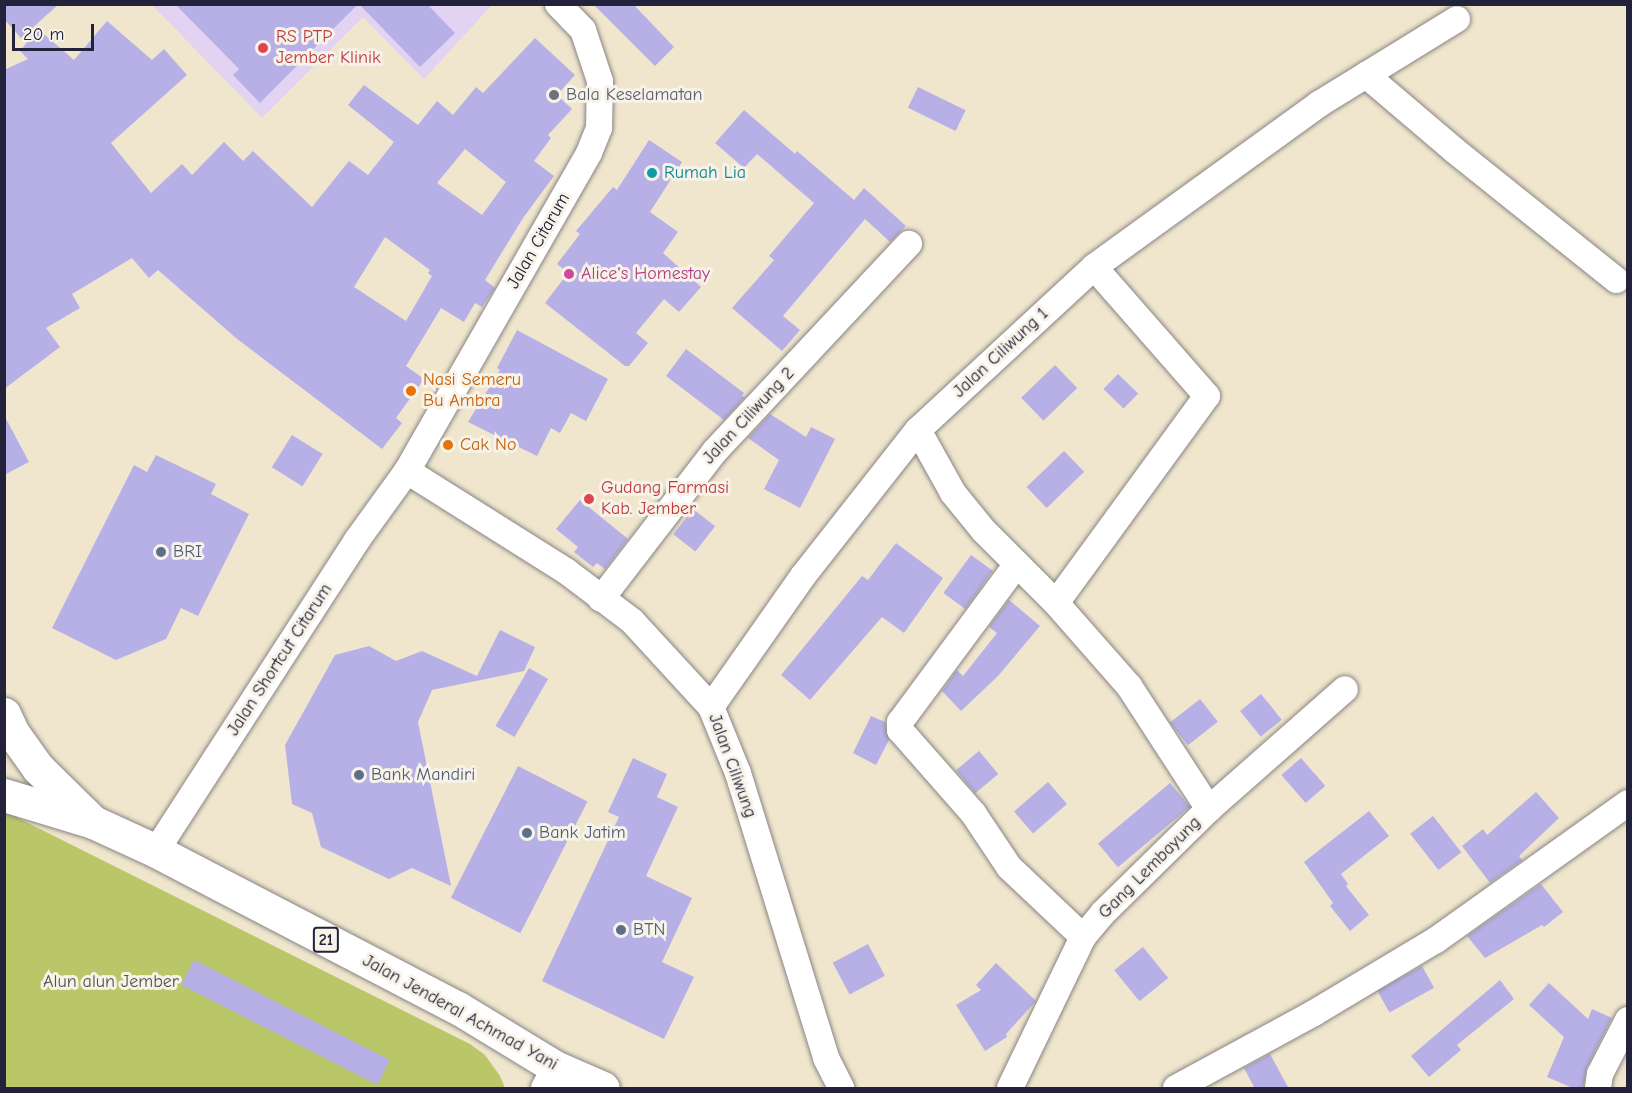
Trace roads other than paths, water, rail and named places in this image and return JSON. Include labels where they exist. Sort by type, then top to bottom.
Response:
[{"type":"main road","points":[[4,714],[13,733],[38,768],[93,822]]},
{"type":"main road","name":"21","points":[[4,795],[93,822]]},
{"type":"main road","name":"Jalan Jenderal Achmad Yani","points":[[93,822],[156,851],[458,1008],[550,1078],[603,1089]]},
{"type":"street","name":"Jalan Citarum","points":[[407,471],[590,153],[599,128],[600,81],[594,57],[583,30],[558,4]]},
{"type":"street","name":"Jalan Ciliwung 1","points":[[711,707],[803,576],[918,430],[1094,267],[1319,104],[1457,19]]},
{"type":"street","points":[[1366,75],[1454,150],[1616,280]]},
{"type":"street","name":"Jalan Ciliwung 2","points":[[601,599],[715,451],[909,244]]},
{"type":"street","points":[[1056,603],[1207,396],[1094,267]]},
{"type":"street","points":[[918,430],[953,493],[984,531],[1056,603],[1130,686],[1209,809]]},
{"type":"street","name":"Jalan Ciliwung","points":[[407,471],[566,571],[632,621],[711,707],[738,773],[826,1058],[841,1089]]},
{"type":"street","name":"Jalan Shortcut Citarum","points":[[156,851],[357,540],[407,471]]},
{"type":"street","points":[[1017,564],[900,722],[900,730],[973,813],[1009,867],[1083,937]]},
{"type":"street","name":"Gang Lembayung","points":[[1010,1089],[1083,937],[1103,913],[1209,809],[1345,689]]},
{"type":"street","points":[[1176,1089],[1314,1014],[1436,940],[1624,811]]},
{"type":"street","points":[[1598,1089],[1600,1074],[1628,1020]]},
{"type":"place","name":"RS PTP Jember Klinik","points":[[263,48]]},
{"type":"place","name":"Bala Keselamatan","points":[[554,95]]},
{"type":"place","name":"Rumah Lia","points":[[652,173]]},
{"type":"place","name":"Alice's Homestay","points":[[569,274]]},
{"type":"place","name":"Nasi Semeru Bu Ambra","points":[[411,391]]},
{"type":"place","name":"Cak No","points":[[448,445]]},
{"type":"place","name":"Gudang Farmasi Kab. Jember","points":[[589,499]]},
{"type":"place","name":"BRI","points":[[161,552]]},
{"type":"place","name":"Bank Mandiri","points":[[359,775]]},
{"type":"place","name":"Bank Jatim","points":[[527,833]]},
{"type":"place","name":"BTN","points":[[621,930]]},
{"type":"park label","name":"Alun alun Jember","points":[[111,982]]}]
